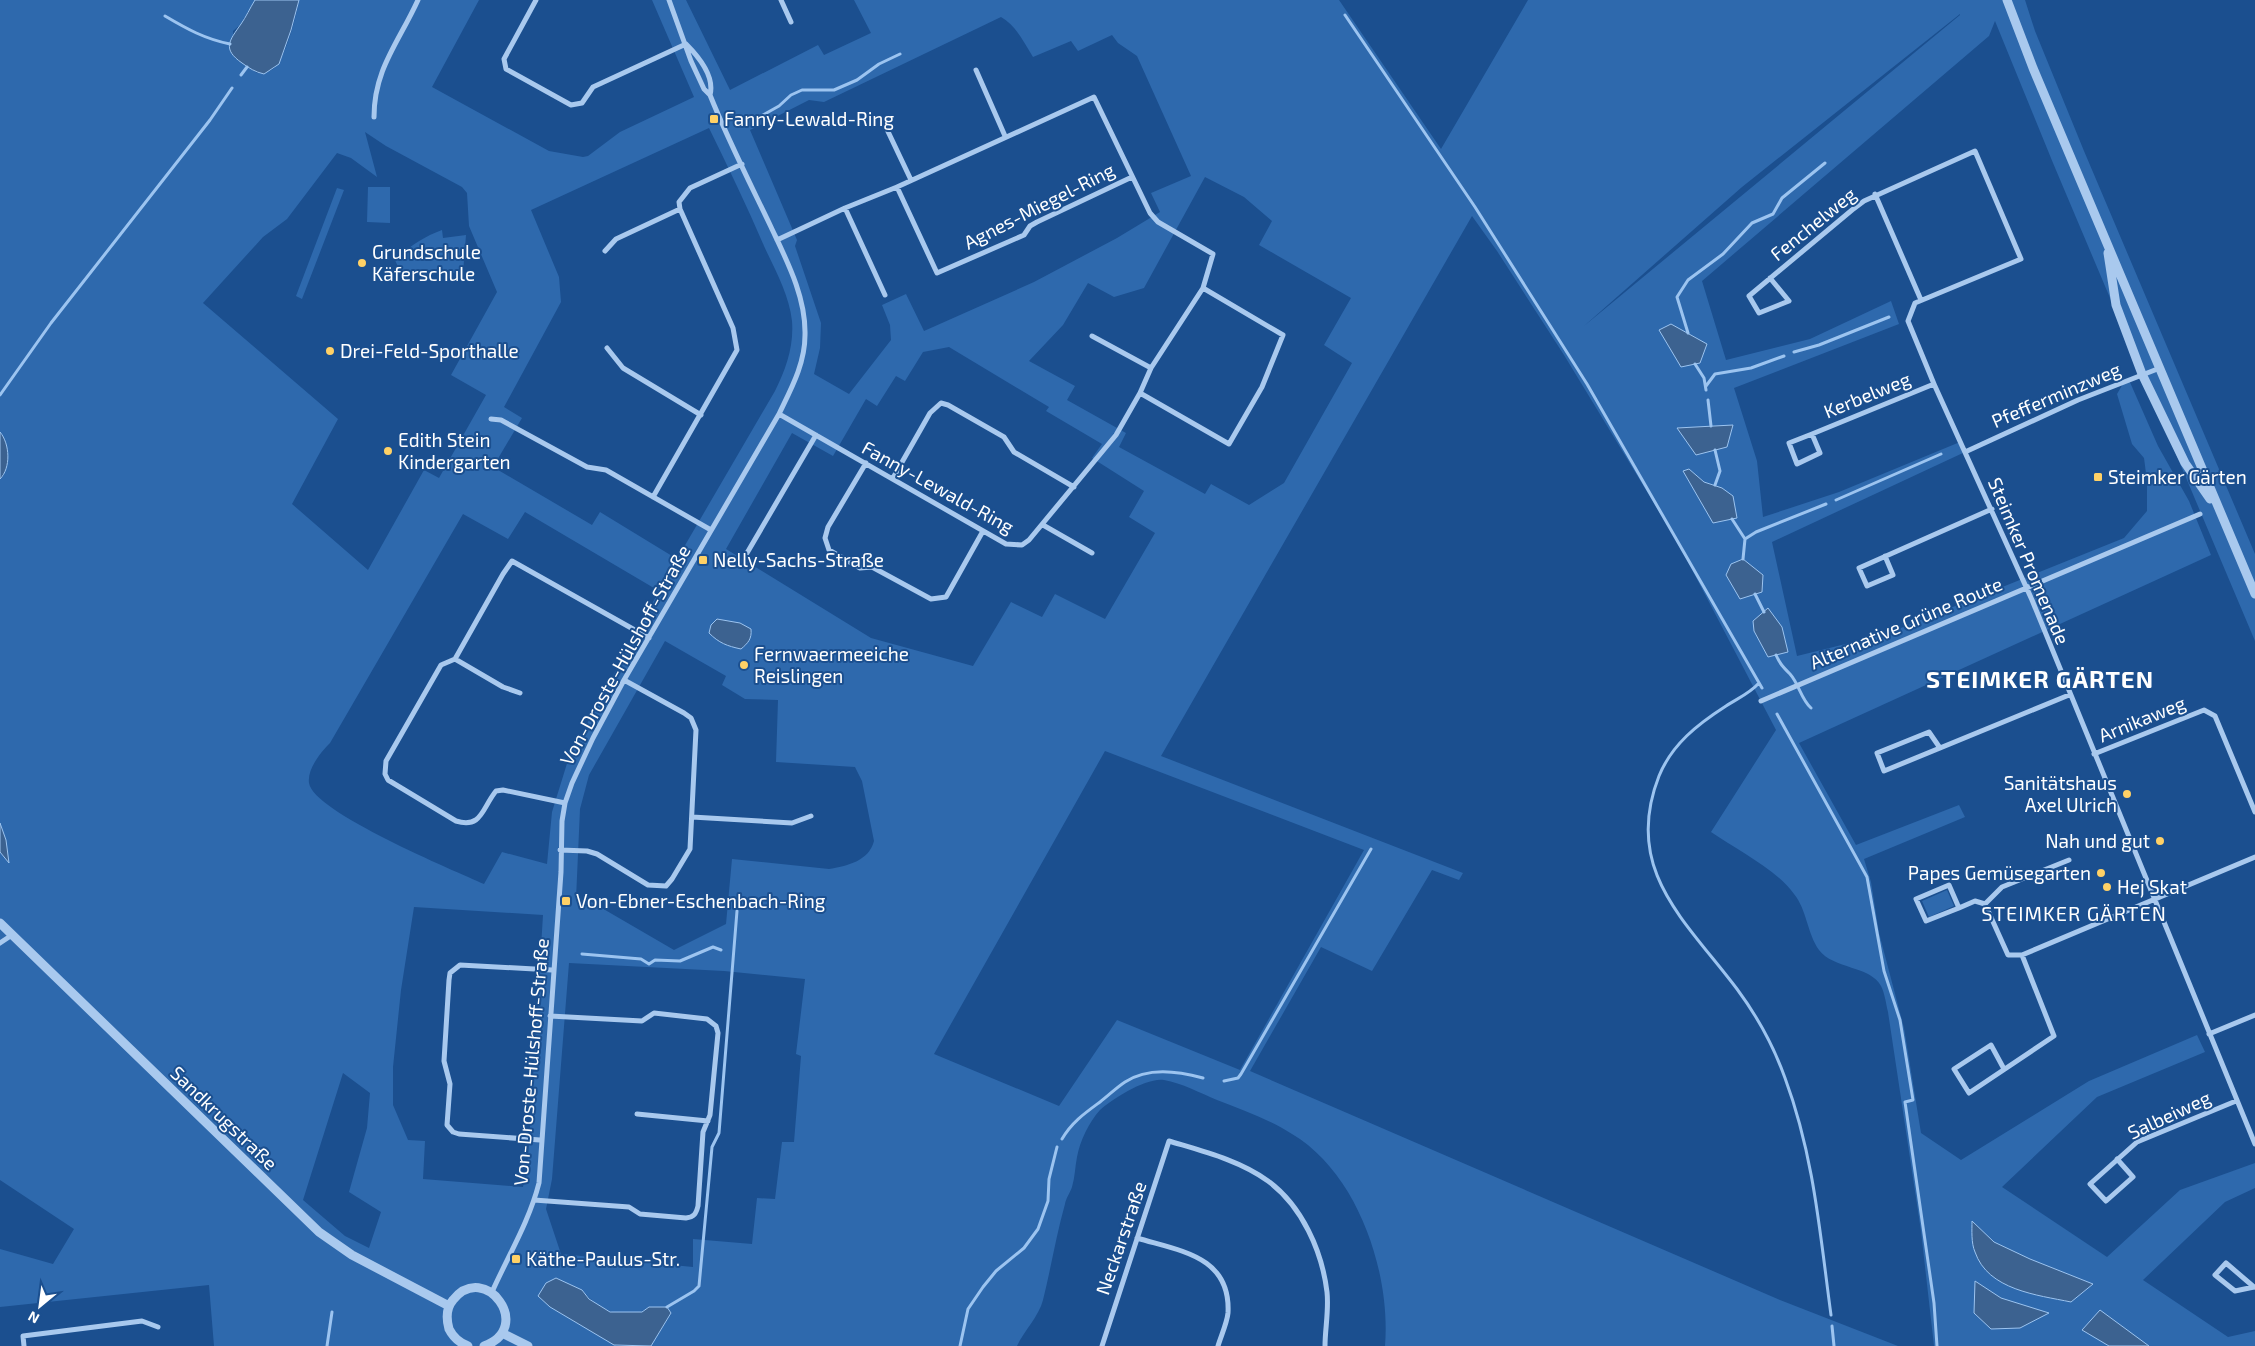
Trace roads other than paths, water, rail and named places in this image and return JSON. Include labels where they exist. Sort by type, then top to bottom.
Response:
[{"type":"street","points":[[374,117],[374,98],[377,80],[418,0]]},
{"type":"street","points":[[536,0],[504,59],[506,70],[571,105],[582,104],[593,87],[686,44]]},
{"type":"street","name":"Von-Droste-Hülshoff-Straße","points":[[492,1292],[534,1200],[540,1167],[540,1140],[552,970],[558,916],[560,850],[565,803],[593,738],[624,680],[778,414],[798,374],[805,336],[799,294],[777,240],[742,164],[710,95],[701,83],[691,61],[669,0]]},
{"type":"street","points":[[781,0],[791,22]]},
{"type":"street","points":[[2007,0],[2033,68],[2255,594]]},
{"type":"street","name":"Von-Droste-Hülshoff-Straße","points":[[686,44],[700,57],[712,86],[710,95]]},
{"type":"street","points":[[976,70],[1006,136]]},
{"type":"street","name":"Fanny-Lewald-Ring","points":[[777,240],[1094,97],[1150,213],[1154,218],[1214,254],[1203,288],[1150,368],[1140,393],[1116,435],[1043,525],[1029,540],[1014,546],[1006,544],[894,478],[778,414]]},
{"type":"street","points":[[883,121],[911,180]]},
{"type":"street","name":"Fenchelweg","points":[[1770,278],[1789,301],[1759,313],[1749,296],[1770,278],[1864,201],[1875,194],[1975,151],[2021,259],[1921,300]]},
{"type":"street","points":[[653,497],[734,359],[737,350],[734,328],[680,209],[679,202],[690,188],[742,164]]},
{"type":"street","name":"Agnes-Miegel-Ring","points":[[896,187],[937,273],[1024,235],[1030,226],[1037,222],[1132,177]]},
{"type":"street","points":[[1875,194],[1921,300]]},
{"type":"street","points":[[845,208],[885,295]]},
{"type":"street","points":[[605,251],[616,240],[680,209]]},
{"type":"street","points":[[2100,223],[2108,252],[2116,305],[2142,374],[2185,463],[2209,496],[2229,532]]},
{"type":"street","points":[[1140,393],[1229,444],[1262,387],[1283,335],[1203,288]]},
{"type":"street","name":"Steimker Promenade","points":[[1921,300],[1915,303],[1908,321],[1934,384],[2026,588],[2255,1144]]},
{"type":"street","points":[[1092,336],[1150,368]]},
{"type":"street","points":[[607,348],[623,368],[701,415]]},
{"type":"street","name":"Pfefferminzweg","points":[[1965,452],[2062,407],[2160,368]]},
{"type":"street","name":"Kerbelweg","points":[[1812,434],[1820,453],[1798,464],[1788,443],[1934,384]]},
{"type":"street","points":[[894,478],[930,413],[941,403],[948,405],[1004,437],[1014,452],[1074,487]]},
{"type":"street","points":[[491,419],[502,420],[587,468],[606,470],[711,530]]},
{"type":"street","points":[[747,553],[816,435]]},
{"type":"street","points":[[866,463],[828,528],[825,538],[829,550],[860,568],[872,567],[932,599],[946,597],[983,531]]},
{"type":"street","points":[[1885,556],[1893,575],[1867,586],[1859,568],[1885,556],[1992,509]]},
{"type":"street","name":"Alternative Grüne Route","points":[[1761,701],[2200,514]]},
{"type":"street","name":"Fanny-Lewald-Ring","points":[[1043,525],[1092,553]]},
{"type":"street","points":[[565,803],[503,790],[496,791],[479,819],[466,824],[456,821],[388,780],[385,774],[386,761],[441,665],[455,659],[512,561],[649,638]]},
{"type":"street","points":[[455,659],[503,687],[520,692]]},
{"type":"street","points":[[560,850],[592,852],[648,885],[666,886],[690,849],[695,724],[684,713],[624,680]]},
{"type":"street","points":[[1940,748],[1929,732],[1877,753],[1884,771],[2070,695]]},
{"type":"street","name":"Arnikaweg","points":[[2094,754],[2204,710],[2215,716],[2255,812]]},
{"type":"street","points":[[692,817],[792,823],[810,816]]},
{"type":"street","points":[[1959,908],[1949,886],[1916,899],[1926,922],[1959,908],[1975,901],[1985,904],[2008,955],[2022,955],[2255,857]]},
{"type":"street","points":[[1985,904],[2002,887],[2069,860]]},
{"type":"street","name":"Sandkrugstraße","points":[[0,923],[319,1232],[352,1255],[449,1306]]},
{"type":"street","points":[[0,944],[12,935]]},
{"type":"street","points":[[2004,1070],[1991,1045],[1954,1069],[1969,1094],[2054,1036],[2022,955]]},
{"type":"street","points":[[540,1140],[459,1134],[449,1129],[447,1125],[450,1084],[444,1061],[449,980],[450,973],[460,965],[552,970]]},
{"type":"street","points":[[534,1200],[629,1206],[640,1214],[692,1218],[696,1214],[698,1206],[703,1132],[710,1115],[718,1033],[713,1022],[707,1019],[654,1013],[642,1021],[550,1016]]},
{"type":"street","points":[[2209,1034],[2255,1015]]},
{"type":"street","name":"Salbeiweg","points":[[2117,1159],[2133,1177],[2106,1201],[2090,1184],[2117,1159],[2137,1142],[2236,1101]]},
{"type":"street","points":[[637,1114],[708,1121]]},
{"type":"street","name":"Neckarstraße","points":[[1102,1346],[1168,1141],[1228,1159],[1268,1181],[1297,1209],[1319,1252],[1327,1293],[1325,1346]]},
{"type":"street","points":[[1137,1238],[1194,1255],[1215,1268],[1227,1289],[1228,1314],[1218,1346]]},
{"type":"street","points":[[2226,1263],[2254,1287],[2234,1291],[2215,1275],[2226,1263]]},
{"type":"street","points":[[467,1346],[460,1343],[450,1332],[447,1322],[449,1306],[457,1295],[465,1290],[475,1288],[492,1292],[503,1304],[506,1314],[502,1333],[494,1342],[484,1346]]},
{"type":"street","points":[[24,1346],[23,1336],[142,1321],[158,1327]]},
{"type":"street","points":[[502,1333],[528,1346]]},
{"type":"waterway","points":[[1345,15],[1475,207],[1587,384],[1762,688]]},
{"type":"waterway","points":[[165,16],[196,33],[230,44]]},
{"type":"waterway","points":[[763,115],[779,106],[791,95],[802,90],[834,90],[857,80],[879,64],[900,54]]},
{"type":"waterway","points":[[241,75],[247,67]]},
{"type":"waterway","points":[[0,395],[51,323],[210,120],[232,88]]},
{"type":"waterway","points":[[1688,333],[1677,297],[1688,280],[1723,254],[1752,223],[1773,214],[1782,198],[1825,163]]},
{"type":"waterway","points":[[1794,352],[1819,345],[1889,317]]},
{"type":"waterway","points":[[1706,386],[1715,374],[1751,368],[1784,356]]},
{"type":"waterway","points":[[1695,364],[1704,378],[1706,390]]},
{"type":"waterway","points":[[1708,400],[1711,426]]},
{"type":"waterway","points":[[1715,450],[1720,471],[1715,485]]},
{"type":"waterway","points":[[1836,500],[1941,454]]},
{"type":"waterway","points":[[1743,559],[1745,539],[1756,532],[1826,504]]},
{"type":"waterway","points":[[1732,519],[1745,539]]},
{"type":"waterway","points":[[1755,594],[1764,612]]},
{"type":"waterway","points":[[1776,655],[1793,678],[1811,708]]},
{"type":"waterway","points":[[1759,683],[1696,728],[1671,754],[1659,776],[1650,809],[1648,839],[1654,867],[1665,892],[1680,917],[1744,999],[1758,1021],[1781,1066],[1803,1137],[1815,1195],[1831,1315]]},
{"type":"waterway","points":[[1777,714],[1867,877],[1884,971],[1900,1020],[1913,1100],[1905,1102],[1934,1303],[1937,1346]]},
{"type":"waterway","points":[[1224,1081],[1238,1078],[1241,1074],[1371,849]]},
{"type":"waterway","points":[[667,1307],[699,1286],[712,1147],[719,1133],[737,911]]},
{"type":"waterway","points":[[582,954],[641,959],[649,964],[655,960],[680,961],[713,947],[721,950]]},
{"type":"waterway","points":[[1062,1139],[1079,1118],[1122,1084],[1134,1077],[1153,1072],[1173,1072],[1203,1078]]},
{"type":"waterway","points":[[960,1346],[968,1309],[996,1271],[1024,1248],[1038,1229],[1048,1201],[1049,1179],[1057,1147]]},
{"type":"waterway","points":[[327,1346],[332,1312]]},
{"type":"waterway","points":[[1832,1326],[1834,1346]]},
{"type":"place","name":"Fanny-Lewald-Ring","points":[[714,119]]},
{"type":"place","name":"Grundschule Käferschule","points":[[362,263]]},
{"type":"place","name":"Drei-Feld-Sporthalle","points":[[330,351]]},
{"type":"place","name":"Edith Stein Kindergarten","points":[[388,451]]},
{"type":"place","name":"Steimker Gärten","points":[[2098,477]]},
{"type":"place","name":"Nelly-Sachs-Straße","points":[[703,560]]},
{"type":"place","name":"Fernwaermeeiche Reislingen","points":[[744,665]]},
{"type":"place","name":"Sanitätshaus Axel Ulrich","points":[[2127,794]]},
{"type":"place","name":"Nah und gut","points":[[2160,841]]},
{"type":"place","name":"Papes Gemüsegarten","points":[[2101,873]]},
{"type":"place","name":"Hej Skat","points":[[2107,887]]},
{"type":"place","name":"Von-Ebner-Eschenbach-Ring","points":[[566,901]]},
{"type":"place","name":"Käthe-Paulus-Str.","points":[[516,1259]]},
{"type":"district","name":"STEIMKER GÄRTEN","points":[[2040,680]]},
{"type":"district","name":"STEIMKER GÄRTEN","points":[[2074,914]]}]
